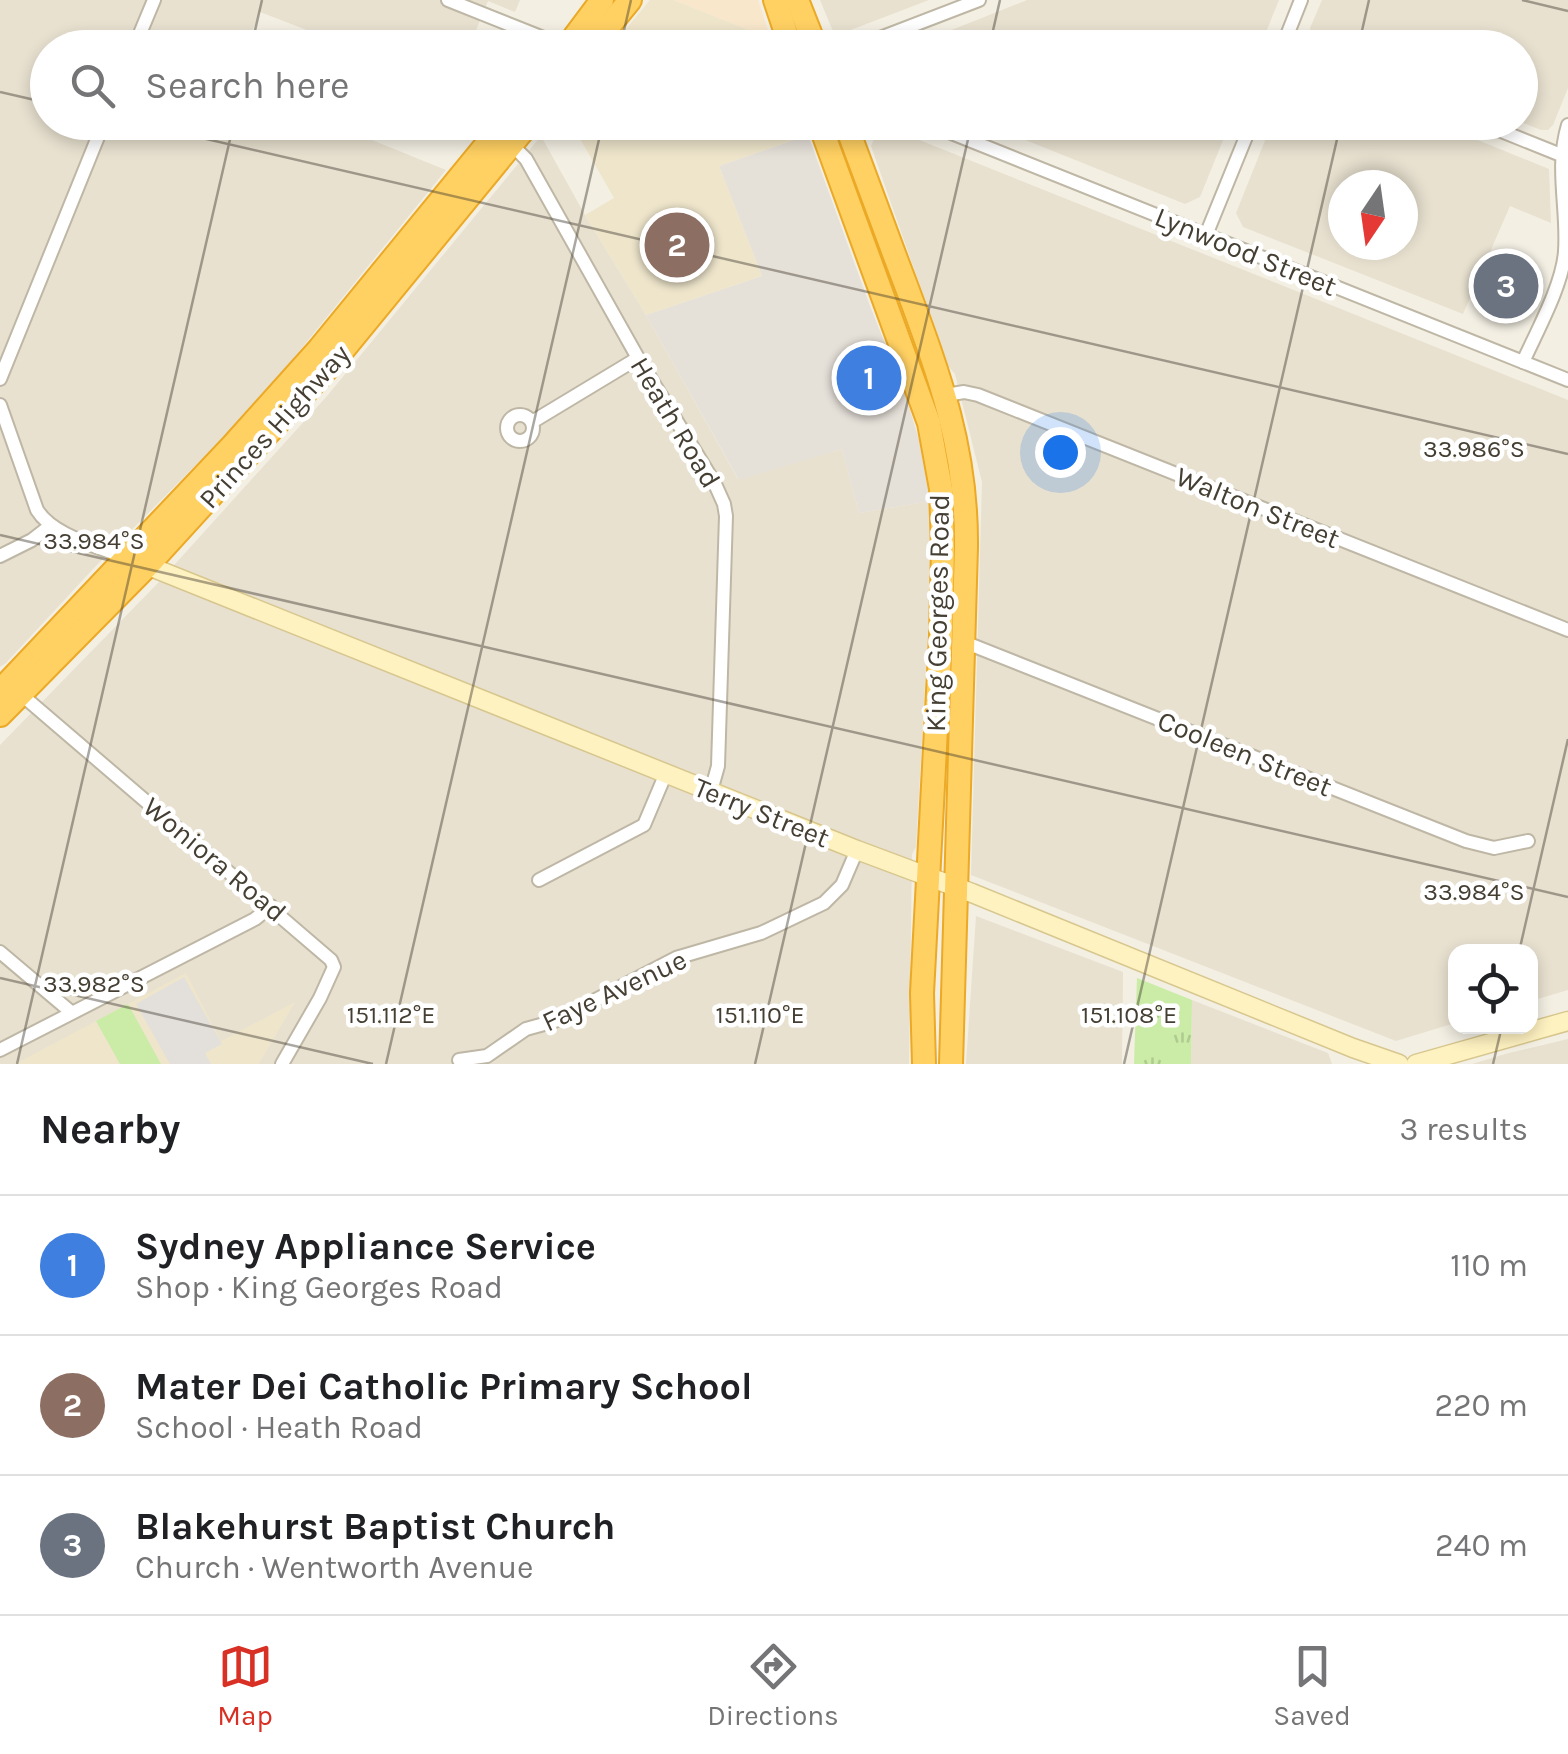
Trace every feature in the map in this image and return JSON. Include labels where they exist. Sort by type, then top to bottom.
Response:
[{"type":"highway","points":[[578,30],[602,0]]},
{"type":"highway","points":[[606,30],[630,0]]},
{"type":"highway","points":[[775,0],[785,30]]},
{"type":"highway","points":[[797,0],[809,30]]},
{"type":"highway","name":"Princes Highway","points":[[0,715],[9,689],[137,562],[499,140]]},
{"type":"highway","name":"King Georges Road","points":[[826,140],[929,423],[940,489],[943,548],[922,992],[924,1064]]},
{"type":"highway","name":"King Georges Road","points":[[852,140],[946,395],[959,452],[966,517],[951,1064]]},
{"type":"street","points":[[142,30],[154,0]]},
{"type":"street","points":[[448,0],[523,30]]},
{"type":"street","points":[[905,30],[979,0]]},
{"type":"street","points":[[1291,30],[1301,0]]},
{"type":"street","points":[[1523,362],[1563,266],[1561,155],[1568,125]]},
{"type":"street","points":[[0,379],[97,140]]},
{"type":"street","name":"Heath Road","points":[[511,140],[526,159],[724,504],[718,766],[711,791]]},
{"type":"street","name":"Lynwood Street","points":[[969,140],[1568,380]]},
{"type":"street","points":[[1206,235],[1245,140]]},
{"type":"street","points":[[1524,140],[1561,155]]},
{"type":"street","points":[[532,422],[638,358]]},
{"type":"street","name":"Walton Street","points":[[946,395],[978,394],[1568,630]]},
{"type":"street","points":[[0,406],[37,510],[50,526],[137,562]]},
{"type":"street","points":[[0,556],[50,526]]},
{"type":"street","name":"Terry Street","points":[[137,562],[1399,1064]]},
{"type":"street","name":"Cooleen Street","points":[[964,642],[1466,842],[1494,848],[1528,841]]},
{"type":"street","name":"Woniora Road","points":[[9,689],[326,954],[334,967],[282,1064]]},
{"type":"street","points":[[539,880],[644,825],[666,774]]},
{"type":"street","name":"Faye Avenue","points":[[459,1060],[488,1056],[526,1029],[555,1021],[676,958],[761,933],[824,903],[842,885],[857,850]]},
{"type":"street","points":[[0,1050],[255,919],[271,906]]},
{"type":"street","points":[[0,952],[71,1012]]},
{"type":"street","points":[[1416,1064],[1568,1020]]},
{"type":"shaded area","points":[[0,0],[520,0],[515,12],[488,1],[476,30],[307,30],[260,12],[253,30],[30,30],[30,140],[372,140],[446,170],[258,402],[0,667]]},
{"type":"shaded area","points":[[650,0],[673,0],[748,30],[625,30]]},
{"type":"shaded area","points":[[673,0],[758,0],[768,30],[748,30]]},
{"type":"shaded area","points":[[820,0],[929,0],[851,30],[832,30]]},
{"type":"shaded area","points":[[1027,0],[1279,0],[1267,30],[952,30]]},
{"type":"shaded area","points":[[1322,0],[1568,0],[1568,88],[1553,125],[1548,130],[1538,129],[1538,30],[1310,28]]},
{"type":"shaded area","points":[[538,140],[543,140],[738,479],[842,449],[859,513],[930,501],[930,595],[916,847],[912,854],[909,1064],[0,1064],[0,745],[157,584],[327,396]]},
{"type":"shaded area","points":[[581,140],[794,140],[719,166],[762,276],[646,315],[585,215],[614,198]]},
{"type":"shaded area","points":[[794,140],[810,140],[905,394],[919,440],[930,501],[859,513],[842,449],[739,480],[646,315],[762,276],[719,166]]},
{"type":"shaded area","points":[[874,140],[919,140],[1568,400],[1568,990],[1538,999],[1538,944],[1448,944],[1448,1025],[1396,1041],[971,875],[982,482],[955,374],[948,366],[871,146]]},
{"type":"shaded area","points":[[1025,140],[1223,140],[1200,197],[1185,204]]},
{"type":"shaded area","points":[[1265,140],[1478,140],[1549,169],[1551,223],[1510,206],[1463,314],[1243,227],[1236,213]]},
{"type":"shaded area","points":[[976,916],[1123,972],[1122,1064],[966,1064]]},
{"type":"shaded area","points":[[186,973],[221,1041],[295,1002],[259,1064],[15,1064]]},
{"type":"shaded area","points":[[184,977],[222,1044],[205,1053],[211,1064],[170,1064],[136,1004]]},
{"type":"shaded area","points":[[1192,1000],[1328,1053],[1332,1064],[1191,1064]]},
{"type":"shaded area","points":[[1568,1039],[1568,1064],[1472,1064],[1505,1054]]},
{"type":"green space","points":[[1137,978],[1192,1000],[1191,1064],[1134,1064]]},
{"type":"green space","points":[[128,1004],[161,1064],[120,1064],[96,1021]]},
{"type":"place","name":"Mater Dei Catholic Primary School","points":[[677,245]]},
{"type":"place","name":"Blakehurst Baptist Church","points":[[1506,286]]},
{"type":"place","name":"Sydney Appliance Service","points":[[869,378]]}]
